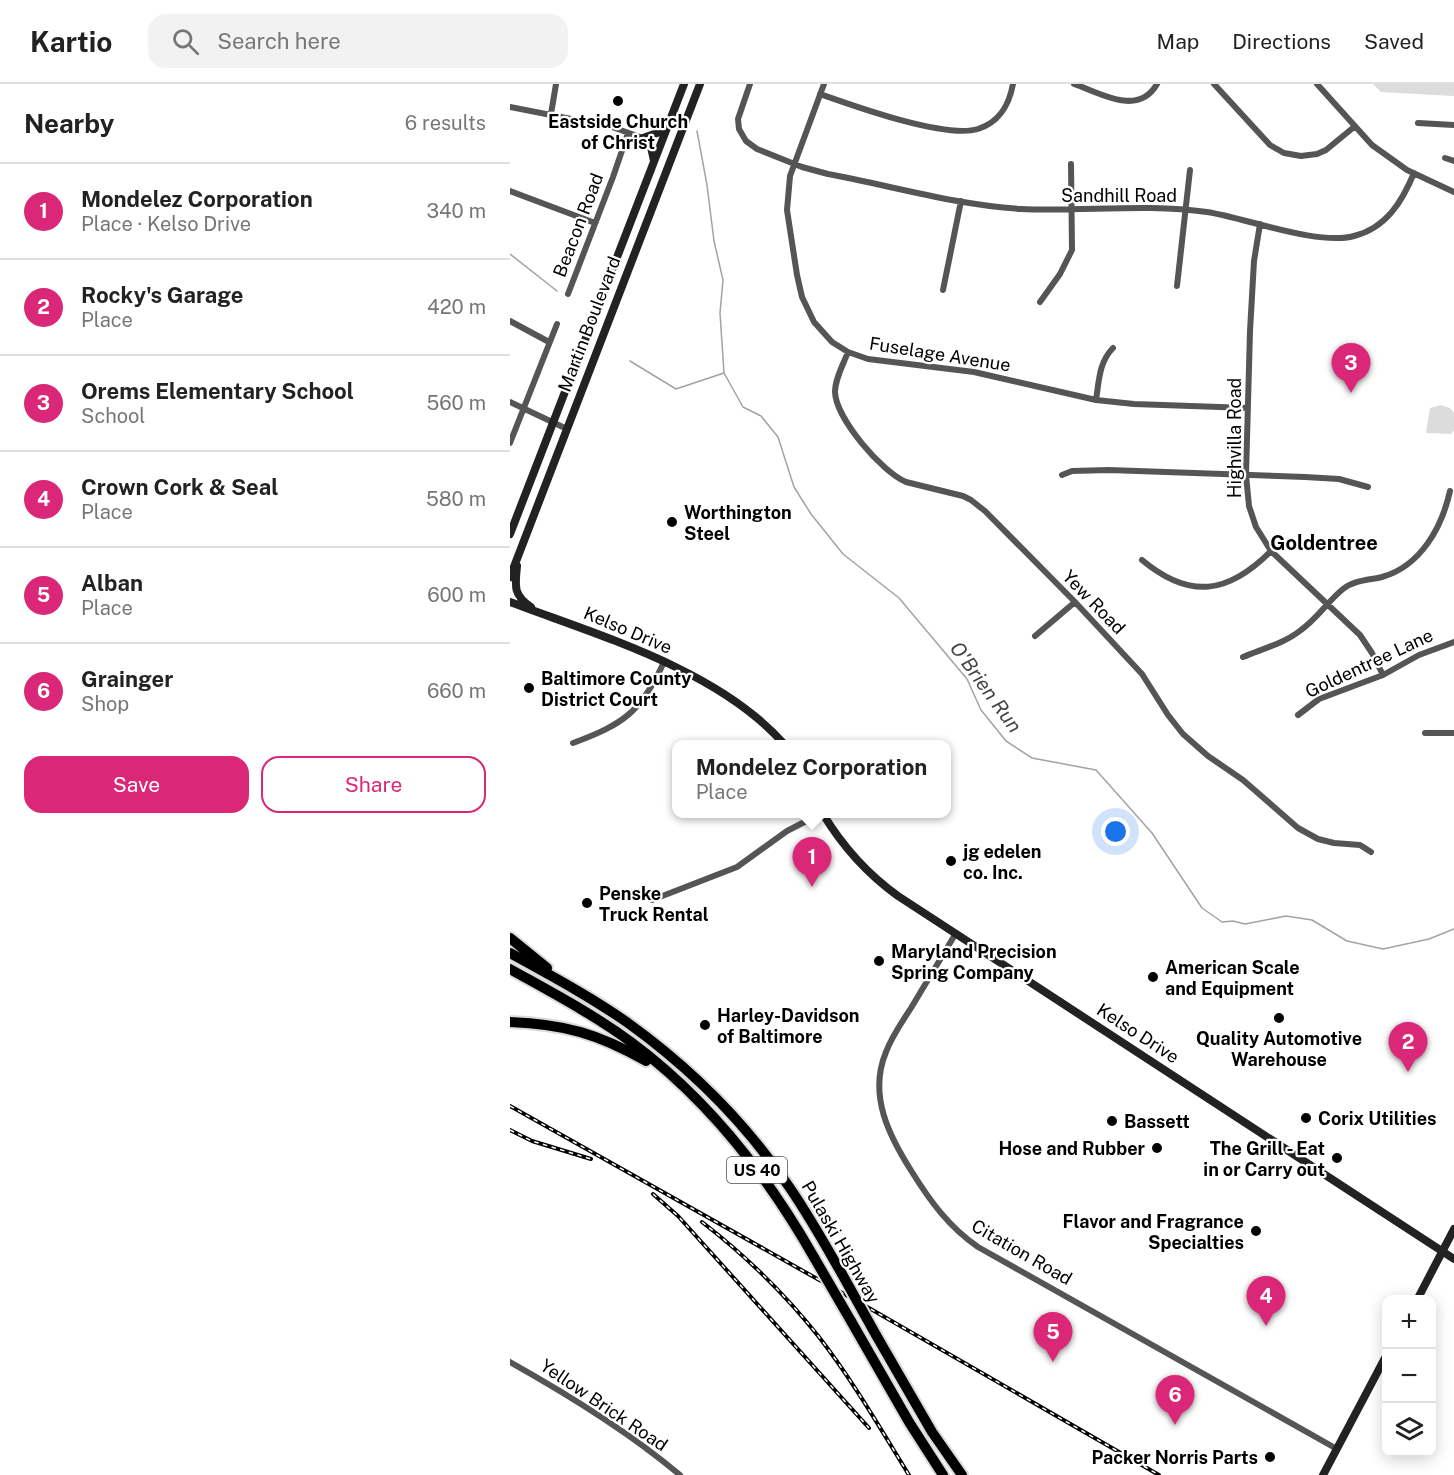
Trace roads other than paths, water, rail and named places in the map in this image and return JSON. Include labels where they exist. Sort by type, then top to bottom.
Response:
[{"type":"highway","points":[[510,938],[579,992]]},
{"type":"highway","name":"Pulaski Highway","points":[[510,953],[627,1022],[685,1068],[729,1112],[768,1157],[804,1209],[932,1432],[962,1475]]},
{"type":"highway","name":"Pulaski Highway","points":[[510,969],[614,1030],[673,1077],[755,1166],[787,1212],[909,1422],[943,1475]]},
{"type":"highway","points":[[510,1022],[555,1026],[603,1038],[673,1077],[685,1068]]},
{"type":"main road","name":"Martin Boulevard","points":[[510,534],[684,84]]},
{"type":"main road","name":"Martin Boulevard","points":[[510,576],[700,84]]},
{"type":"main road","points":[[655,161],[651,147],[643,138],[657,133],[670,122]]},
{"type":"main road","points":[[518,556],[517,593],[523,601],[542,613]]},
{"type":"main road","name":"Kelso Drive","points":[[510,602],[664,662],[725,694],[758,719],[780,740]]},
{"type":"main road","name":"Kelso Drive","points":[[824,818],[841,843],[869,873],[898,896],[1454,1259]]},
{"type":"main road","points":[[1419,1295],[1454,1229]]},
{"type":"main road","points":[[1323,1475],[1382,1364]]},
{"type":"street","points":[[551,114],[556,84]]},
{"type":"street","name":"Sandhill Road","points":[[750,84],[738,119],[739,129],[751,146],[828,174],[961,201],[1021,209],[1167,208],[1207,212],[1325,237],[1353,236],[1370,230],[1389,216],[1406,194],[1414,173]]},
{"type":"street","name":"Fuselage Avenue","points":[[824,84],[794,163],[788,189],[787,210],[802,297],[809,313],[823,333],[848,352],[874,360],[974,372],[1096,400],[1134,404],[1248,408]]},
{"type":"street","points":[[820,94],[887,116],[965,131],[985,126],[999,117],[1006,106],[1013,84]]},
{"type":"street","points":[[1074,84],[1118,100],[1135,102],[1149,95],[1157,84]]},
{"type":"street","points":[[1214,84],[1270,145],[1284,153],[1301,156],[1317,154],[1326,150],[1354,127]]},
{"type":"street","points":[[1317,84],[1354,127],[1384,154],[1414,173],[1454,192]]},
{"type":"street","points":[[510,107],[612,127],[643,138]]},
{"type":"street","points":[[1418,123],[1454,126]]},
{"type":"street","name":"Beacon Road","points":[[568,294],[628,133]]},
{"type":"street","points":[[1445,158],[1454,161]]},
{"type":"street","points":[[1040,302],[1070,257],[1072,240],[1071,164]]},
{"type":"street","points":[[1177,286],[1190,170]]},
{"type":"street","points":[[510,191],[595,224]]},
{"type":"street","points":[[943,290],[961,201]]},
{"type":"street","name":"Highvilla Road","points":[[1260,224],[1252,282],[1246,475],[1252,519],[1271,551],[1360,635],[1383,675]]},
{"type":"street","points":[[510,321],[549,342]]},
{"type":"street","points":[[510,443],[557,324]]},
{"type":"street","points":[[1096,400],[1103,362],[1113,348]]},
{"type":"street","name":"Yew Road","points":[[848,352],[836,385],[838,408],[876,459],[899,478],[971,500],[985,511],[1143,674],[1168,715],[1194,744],[1231,771],[1306,834],[1334,843],[1360,845],[1371,852]]},
{"type":"street","points":[[510,402],[567,429]]},
{"type":"street","points":[[1062,475],[1072,471],[1090,470],[1339,478],[1368,487]]},
{"type":"street","points":[[1243,657],[1294,635],[1349,585],[1385,576],[1414,558],[1427,544],[1443,517],[1450,491]]},
{"type":"street","points":[[1142,560],[1152,569],[1180,583],[1205,587],[1237,579],[1271,551]]},
{"type":"street","points":[[1035,636],[1075,602]]},
{"type":"street","name":"Goldentree Lane","points":[[1298,715],[1319,699],[1383,675],[1419,655],[1454,642]]},
{"type":"street","points":[[573,743],[614,725],[634,711],[650,689],[664,662]]},
{"type":"street","points":[[1425,733],[1454,733]]},
{"type":"street","points":[[652,900],[737,867],[787,831],[812,818]]},
{"type":"street","name":"Citation Road","points":[[956,933],[886,1052],[879,1085],[882,1112],[889,1131],[930,1202],[956,1230],[978,1247],[1337,1449]]},
{"type":"street","name":"Yellow Brick Road","points":[[510,1362],[562,1391],[680,1475]]},
{"type":"waterway","points":[[697,131],[714,241],[723,280],[720,313],[724,373]]},
{"type":"waterway","name":"O'Brien Run","points":[[510,254],[557,291]]},
{"type":"waterway","name":"O'Brien Run","points":[[630,361],[676,389],[724,373],[743,407],[761,416],[778,437],[794,487],[811,514],[843,554],[899,598],[967,679],[981,710],[1006,741],[1032,758],[1096,770],[1152,833],[1202,908],[1222,922],[1233,921],[1245,924],[1286,916],[1312,920],[1347,941],[1383,949],[1429,939],[1454,929]]},
{"type":"railway","points":[[510,1106],[869,1308],[1159,1475]]},
{"type":"railway","points":[[510,1130],[532,1141],[591,1159]]},
{"type":"railway","points":[[653,1194],[678,1216],[869,1428]]},
{"type":"railway","points":[[702,1222],[764,1276],[806,1321],[855,1388],[909,1475]]},
{"type":"place","name":"Eastside Church of Christ","points":[[618,101]]},
{"type":"place","name":"Orems Elementary School","points":[[1351,393]]},
{"type":"place","name":"Worthington Steel","points":[[672,522]]},
{"type":"place","name":"Baltimore County District Court","points":[[529,688]]},
{"type":"place","name":"jg edelen co. Inc.","points":[[951,861]]},
{"type":"place","name":"Mondelez Corporation","points":[[812,887]]},
{"type":"place","name":"Penske Truck Rental","points":[[587,903]]},
{"type":"place","name":"Maryland Precision Spring Company","points":[[879,961]]},
{"type":"place","name":"American Scale and Equipment","points":[[1153,977]]},
{"type":"place","name":"Quality Automotive Warehouse","points":[[1279,1018]]},
{"type":"place","name":"Harley-Davidson of Baltimore","points":[[705,1025]]},
{"type":"place","name":"Rocky's Garage","points":[[1408,1072]]},
{"type":"place","name":"Corix Utilities","points":[[1306,1118]]},
{"type":"place","name":"Bassett","points":[[1112,1121]]},
{"type":"place","name":"Hose and Rubber","points":[[1157,1148]]},
{"type":"place","name":"The Grill - Eat in or Carry out","points":[[1337,1158]]},
{"type":"place","name":"Flavor and Fragrance Specialties","points":[[1256,1231]]},
{"type":"place","name":"Crown Cork & Seal","points":[[1266,1326]]},
{"type":"place","name":"Alban","points":[[1053,1362]]},
{"type":"place","name":"Grainger","points":[[1175,1425]]},
{"type":"place","name":"Packer Norris Parts","points":[[1270,1457]]},
{"type":"district","name":"Goldentree","points":[[1324,543]]}]
